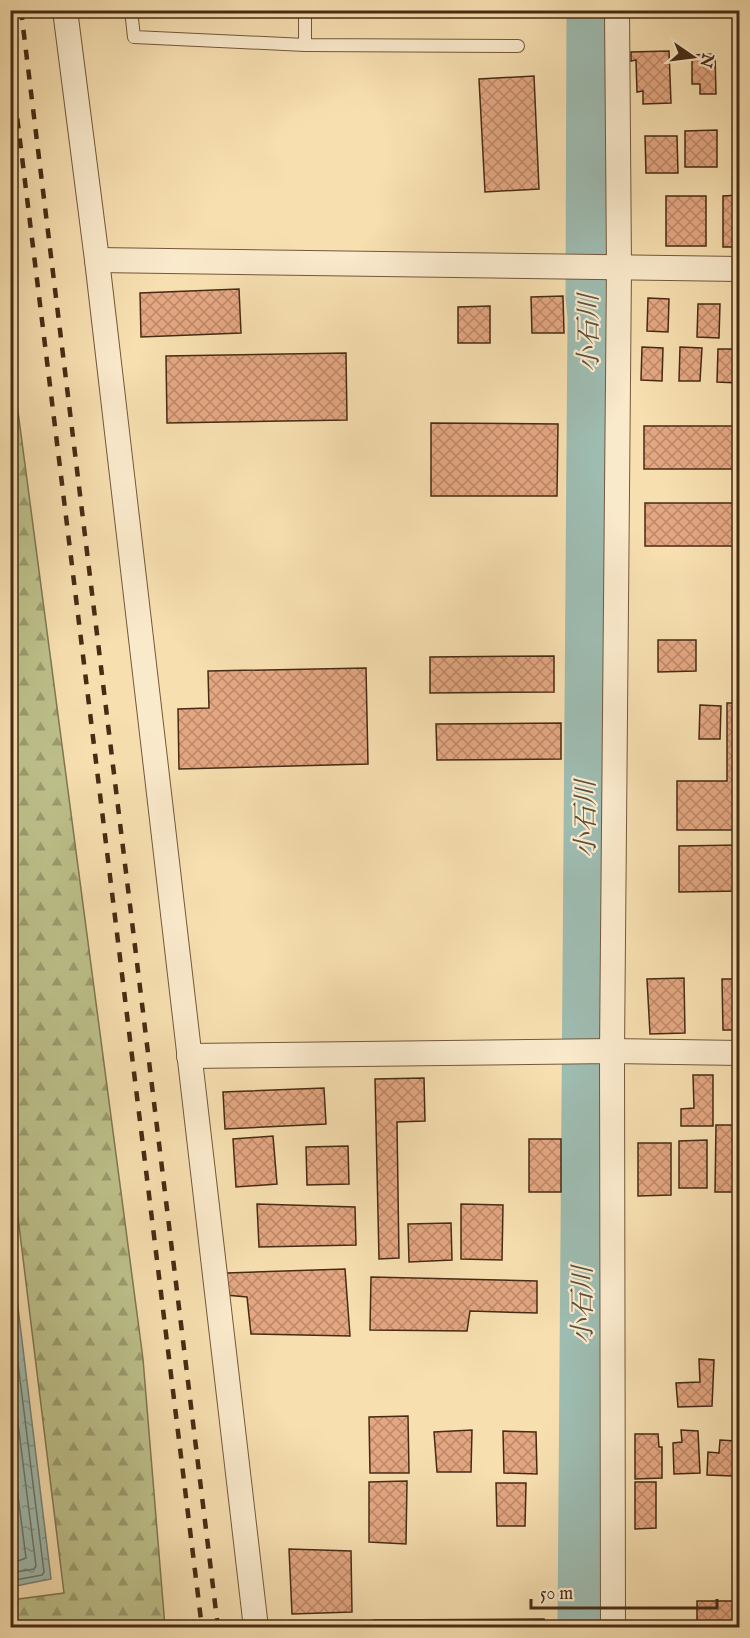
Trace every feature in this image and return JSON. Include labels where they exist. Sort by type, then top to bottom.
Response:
[{"type":"street","points":[[65,10],[97,260],[256,1628]]},
{"type":"street","points":[[613,1628],[612,1051],[619,268],[617,10]]},
{"type":"street","points":[[97,260],[740,269]]},
{"type":"street","points":[[189,1056],[612,1051],[740,1053]]},
{"type":"lane","points":[[131,10],[134,37],[305,45],[518,46]]},
{"type":"lane","points":[[305,10],[305,45]]},
{"type":"green space","points":[[10,351],[143,1359],[165,1627],[11,1627],[11,1600],[64,1593],[10,1152]]},
{"type":"water","points":[[11,1250],[51,1579],[10,1587]]},
{"type":"building","points":[[669,51],[671,103],[643,104],[643,91],[637,92],[636,60],[631,61],[631,52]]},
{"type":"building","points":[[738,51],[740,51],[740,105],[738,105]]},
{"type":"building","points":[[715,54],[716,94],[700,94],[700,84],[692,84],[692,55]]},
{"type":"building","points":[[534,76],[539,189],[485,192],[479,79]]},
{"type":"building","points":[[717,130],[717,167],[685,167],[685,131]]},
{"type":"building","points":[[645,136],[677,136],[678,173],[646,173]]},
{"type":"building","points":[[740,195],[740,247],[723,247],[723,196]]},
{"type":"building","points":[[666,196],[706,196],[706,246],[666,246]]},
{"type":"building","points":[[239,289],[241,333],[141,337],[140,293]]},
{"type":"building","points":[[563,296],[564,333],[532,333],[531,297]]},
{"type":"building","points":[[648,298],[669,299],[668,332],[647,331]]},
{"type":"building","points":[[698,304],[720,304],[719,338],[697,337]]},
{"type":"building","points":[[490,306],[490,343],[458,343],[458,307]]},
{"type":"building","points":[[642,347],[663,348],[662,381],[641,380]]},
{"type":"building","points":[[680,347],[702,348],[700,381],[679,381]]},
{"type":"building","points":[[718,349],[740,349],[738,383],[717,382]]},
{"type":"building","points":[[346,353],[347,420],[167,423],[166,356]]},
{"type":"building","points":[[431,423],[558,424],[557,496],[431,496]]},
{"type":"building","points":[[644,426],[740,426],[740,469],[644,469]]},
{"type":"building","points":[[645,503],[740,503],[740,546],[645,546]]},
{"type":"building","points":[[658,640],[696,640],[696,671],[658,672]]},
{"type":"building","points":[[554,656],[554,692],[430,693],[430,657]]},
{"type":"building","points":[[366,668],[368,764],[179,769],[178,709],[209,708],[208,671]]},
{"type":"building","points":[[727,703],[740,703],[740,830],[677,830],[677,781],[727,781]]},
{"type":"building","points":[[700,705],[721,706],[720,739],[699,739]]},
{"type":"building","points":[[561,723],[561,759],[437,760],[436,724]]},
{"type":"building","points":[[740,845],[740,891],[679,892],[679,846]]},
{"type":"building","points":[[684,978],[685,1033],[650,1034],[647,979]]},
{"type":"building","points":[[722,979],[740,979],[740,1030],[723,1030]]},
{"type":"building","points":[[693,1075],[713,1075],[713,1126],[681,1126],[681,1109],[694,1108]]},
{"type":"building","points":[[424,1078],[425,1121],[397,1122],[399,1258],[379,1259],[375,1079]]},
{"type":"building","points":[[324,1088],[326,1124],[225,1129],[223,1092]]},
{"type":"building","points":[[716,1125],[740,1125],[740,1192],[715,1192]]},
{"type":"building","points":[[273,1136],[277,1184],[236,1187],[233,1139]]},
{"type":"building","points":[[529,1139],[561,1139],[561,1192],[529,1192]]},
{"type":"building","points":[[707,1140],[707,1188],[679,1188],[679,1141]]},
{"type":"building","points":[[638,1143],[671,1143],[671,1195],[638,1196]]},
{"type":"building","points":[[348,1146],[349,1184],[307,1185],[306,1147]]},
{"type":"building","points":[[257,1204],[355,1207],[356,1245],[259,1247]]},
{"type":"building","points":[[461,1204],[503,1205],[502,1260],[461,1259]]},
{"type":"building","points":[[451,1223],[452,1260],[409,1262],[408,1224]]},
{"type":"building","points":[[345,1269],[350,1336],[251,1334],[247,1297],[226,1295],[227,1273]]},
{"type":"building","points":[[371,1277],[537,1281],[537,1313],[470,1311],[467,1331],[370,1330]]},
{"type":"building","points":[[699,1359],[714,1360],[712,1406],[678,1407],[676,1383],[700,1382]]},
{"type":"building","points":[[408,1416],[409,1473],[370,1473],[369,1417]]},
{"type":"building","points":[[472,1430],[471,1472],[437,1472],[434,1432]]},
{"type":"building","points":[[681,1430],[698,1431],[700,1473],[674,1474],[673,1443],[682,1442]]},
{"type":"building","points":[[503,1431],[536,1432],[537,1474],[504,1473]]},
{"type":"building","points":[[635,1434],[658,1434],[659,1447],[662,1447],[662,1478],[635,1479]]},
{"type":"building","points":[[720,1440],[735,1441],[733,1476],[707,1475],[708,1452],[719,1453]]},
{"type":"building","points":[[407,1481],[406,1544],[369,1542],[369,1482]]},
{"type":"building","points":[[635,1482],[656,1482],[656,1528],[635,1529]]},
{"type":"building","points":[[496,1483],[526,1483],[525,1526],[497,1526]]},
{"type":"building","points":[[289,1549],[351,1551],[352,1612],[292,1614]]},
{"type":"building","points":[[697,1601],[740,1601],[740,1628],[697,1628]]},
{"type":"building","points":[[544,1619],[544,1628],[374,1628],[374,1620]]},
{"type":"building","points":[[272,1622],[351,1623],[351,1628],[272,1628]]},
{"type":"waterway","name":"小石川","points":[[580,1628],[590,317],[588,297],[589,10]]},
{"type":"railway","points":[[21,10],[218,1628]]},
{"type":"railway","points":[[10,59],[202,1628]]}]
